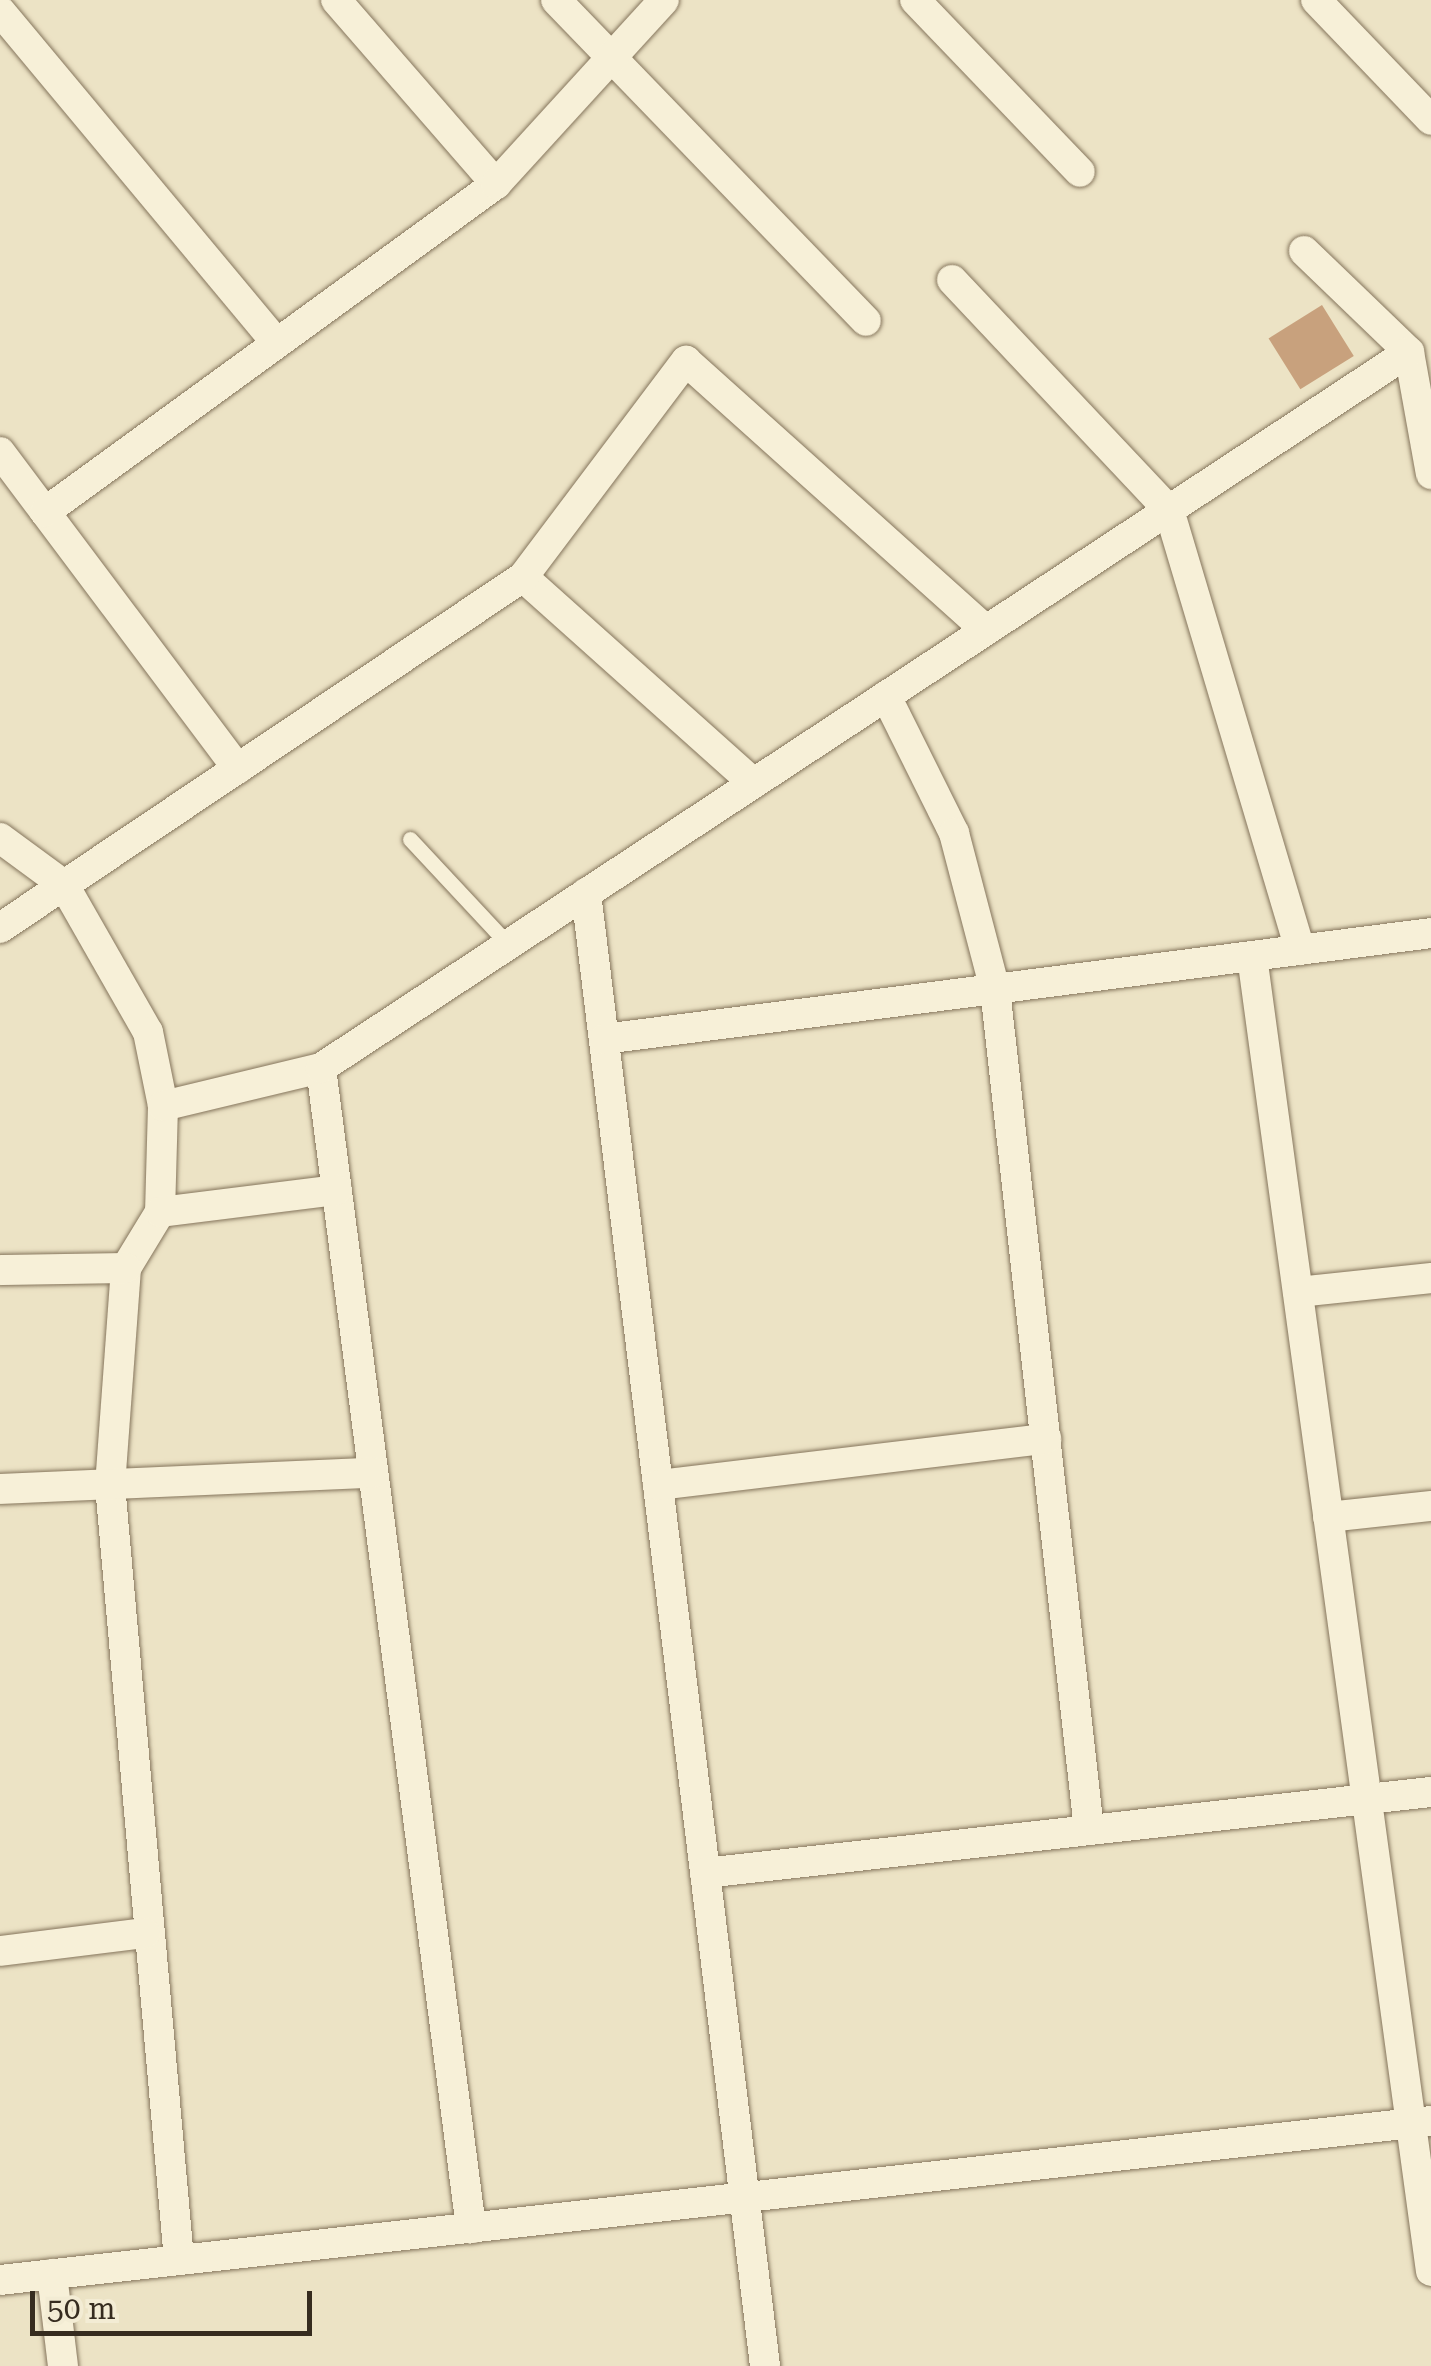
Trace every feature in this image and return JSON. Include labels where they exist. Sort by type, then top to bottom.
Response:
[{"type":"street","points":[[336,0],[496,184]]},
{"type":"street","points":[[556,0],[866,321]]},
{"type":"street","points":[[45,512],[496,184],[664,0]]},
{"type":"street","points":[[915,0],[1080,172]]},
{"type":"street","points":[[1316,0],[1428,110]]},
{"type":"street","points":[[0,12],[277,344]]},
{"type":"street","points":[[1304,251],[1409,352],[1427,421],[1431,474]]},
{"type":"street","points":[[952,280],[1169,510],[1300,950]]},
{"type":"street","points":[[163,1106],[320,1068],[1409,352]]},
{"type":"street","points":[[0,928],[523,577],[686,362],[986,630]]},
{"type":"street","points":[[0,452],[238,769]]},
{"type":"street","points":[[523,577],[753,783]]},
{"type":"street","points":[[886,696],[954,832],[995,989],[1089,1830]]},
{"type":"street","points":[[0,838],[64,885],[148,1032],[163,1106],[160,1212],[126,1268],[110,1484],[145,1933],[179,2260]]},
{"type":"street","points":[[586,893],[765,2366]]},
{"type":"street","points":[[604,1038],[1431,933]]},
{"type":"street","points":[[1252,956],[1367,1799],[1421,2122],[1431,2271]]},
{"type":"street","points":[[320,1068],[470,2228]]},
{"type":"street","points":[[160,1212],[336,1190]]},
{"type":"street","points":[[0,1270],[126,1268]]},
{"type":"street","points":[[1298,1292],[1431,1278]]},
{"type":"street","points":[[658,1484],[1046,1438]]},
{"type":"street","points":[[0,1489],[373,1473]]},
{"type":"street","points":[[1328,1518],[1431,1506]]},
{"type":"street","points":[[705,1873],[1431,1792]]},
{"type":"street","points":[[0,1951],[145,1933]]},
{"type":"street","points":[[0,2280],[1421,2122]]},
{"type":"street","points":[[52,2274],[63,2366]]},
{"type":"lane","points":[[410,839],[508,944]]},
{"type":"building","points":[[1322,305],[1354,356],[1300,389],[1269,338]]}]
